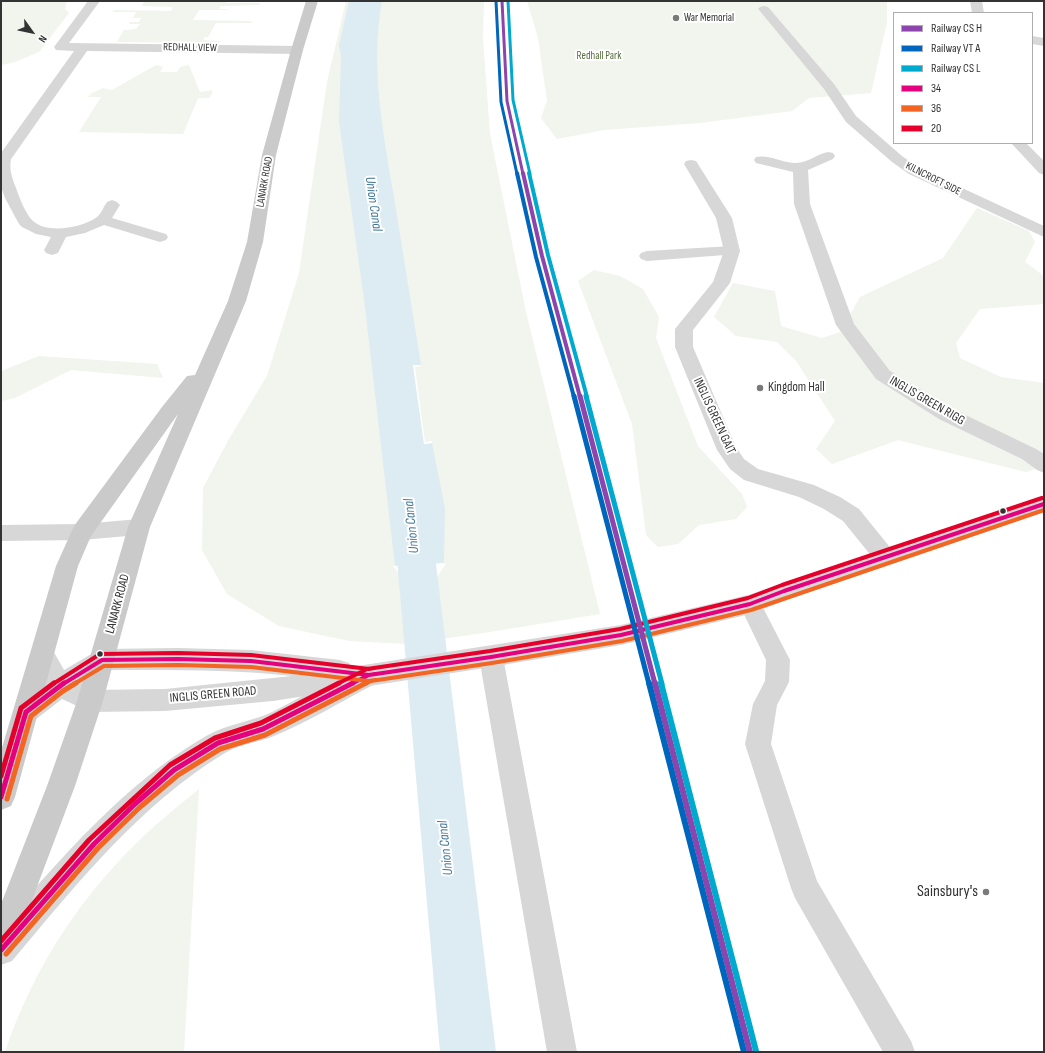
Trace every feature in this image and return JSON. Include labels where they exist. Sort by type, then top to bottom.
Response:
[{"type":"main road","name":"LANARK ROAD","points":[[1,942],[61,786],[90,701],[139,527],[237,301],[255,242],[269,155],[297,50],[312,1]]},
{"type":"main road","name":"LANARK ROAD","points":[[1,797],[67,566],[82,532],[169,412],[211,360]]},
{"type":"street","name":"REDHALL VIEW","points":[[94,1],[60,47],[297,50]]},
{"type":"street","points":[[976,1],[978,12]]},
{"type":"street","points":[[4,159],[83,47]]},
{"type":"street","points":[[1019,144],[1044,170]]},
{"type":"street","points":[[761,160],[800,168],[813,164],[828,156]]},
{"type":"street","points":[[692,164],[724,218],[732,252]]},
{"type":"street","name":"INGLIS GREEN RIGG","points":[[800,168],[802,204],[845,325],[883,376],[946,414],[1029,454],[1044,465]]},
{"type":"street","name":"INGLIS GREEN GAIT","points":[[732,252],[721,284],[684,329],[684,347],[727,450],[737,464],[751,475],[806,491],[851,514],[885,557]]},
{"type":"street","name":"INGLIS GREEN ROAD","points":[[60,686],[90,701],[173,699],[273,690],[491,657],[621,635],[750,604],[784,590],[1044,504]]},
{"type":"street","points":[[42,654],[60,686]]},
{"type":"street","name":"INGLIS GREEN ROAD","points":[[102,660],[178,658],[251,661],[369,675]]},
{"type":"street","points":[[26,712],[60,686],[102,660]]},
{"type":"street","name":"INGLIS GREEN ROAD","points":[[1,950],[94,844],[135,804],[174,770],[218,743],[263,728],[369,675]]},
{"type":"lane","name":"KILNCROFT SIDE","points":[[764,9],[829,87],[851,119],[897,159],[914,171],[1044,232]]},
{"type":"lane","points":[[1033,40],[1044,42]]},
{"type":"lane","points":[[4,159],[2,169],[6,200],[27,224],[41,231],[60,234],[80,230],[103,220],[112,205]]},
{"type":"lane","points":[[103,220],[160,237]]},
{"type":"lane","points":[[52,250],[60,234]]},
{"type":"lane","points":[[648,256],[732,252]]},
{"type":"lane","points":[[1,533],[82,532],[139,527]]},
{"type":"lane","points":[[750,604],[778,660],[777,682],[765,704],[758,744],[805,888],[900,1052]]},
{"type":"lane","points":[[491,657],[562,1052]]},
{"type":"green space","points":[[1,1],[67,1],[65,9],[69,13],[39,52],[12,63],[1,65]]},
{"type":"green space","points":[[145,1],[227,1],[226,3],[260,3],[259,5],[221,6],[219,9],[228,9],[227,10],[199,10],[193,20],[252,21],[251,23],[216,23],[208,37],[205,37],[203,40],[220,41],[219,43],[117,42],[124,30],[136,29],[140,24],[129,24],[130,22],[139,22],[141,18],[133,18],[136,12],[112,12],[114,10],[171,11],[173,7],[141,6]]},
{"type":"green space","points":[[346,1],[484,1],[483,39],[490,134],[526,312],[600,614],[406,644],[349,641],[279,626],[227,594],[202,550],[203,488],[229,439],[267,376],[299,273],[327,82]]},
{"type":"green space","name":"Redhall Park","points":[[527,1],[887,1],[887,22],[871,93],[809,98],[792,111],[700,123],[604,130],[557,139],[541,118],[547,101],[538,38]]},
{"type":"green space","points":[[156,65],[163,67],[160,72],[177,72],[180,67],[189,65],[200,92],[212,90],[212,94],[209,98],[198,98],[183,134],[79,132],[101,97],[88,97],[92,93],[103,88],[112,90]]},
{"type":"green space","points":[[977,208],[1029,231],[1035,242],[1025,262],[1044,276],[1044,304],[980,309],[956,343],[960,358],[1001,377],[1044,383],[1044,466],[1026,472],[898,440],[832,464],[816,449],[835,421],[796,361],[777,342],[736,336],[714,317],[733,283],[775,291],[781,326],[822,338],[840,332],[860,297],[943,258]]},
{"type":"green space","points":[[594,270],[620,276],[643,289],[659,317],[656,338],[698,446],[742,494],[747,507],[736,519],[699,525],[678,544],[658,547],[646,535],[632,424],[578,281]]},
{"type":"green space","points":[[39,356],[157,364],[163,378],[71,370],[15,398],[1,401],[1,371]]},
{"type":"green space","points":[[199,789],[184,1052],[5,1052],[30,991],[45,961],[82,906],[124,855],[154,826]]},
{"type":"water","points":[[349,1],[382,1],[377,50],[379,99],[382,124],[421,365],[413,366],[424,444],[432,443],[445,508],[444,563],[420,599],[395,566],[364,299],[339,122],[341,56],[339,45]]},
{"type":"pier","points":[[413,365],[421,365],[415,367],[425,442],[432,441],[432,443],[424,444]]},
{"type":"pier","points":[[446,564],[420,601],[393,566]]},
{"type":"waterway","name":"Union Canal","points":[[415,548],[468,1052]]},
{"type":"transit line","points":[[496,1],[501,102],[536,257],[600,494],[744,1052]]},
{"type":"transit line","points":[[502,1],[507,101],[542,256],[606,492],[750,1052]]},
{"type":"transit line","points":[[508,1],[513,100],[548,255],[612,491],[756,1051]]},
{"type":"transit line","name":"20","points":[[1,941],[89,840],[170,765],[215,738],[261,723],[367,669],[490,651],[620,629],[748,598],[782,585],[1042,498]]},
{"type":"transit line","name":"34","points":[[1,950],[94,844],[135,804],[174,770],[218,743],[263,729],[369,675],[491,657],[621,635],[750,604],[784,591],[1044,504]]},
{"type":"transit line","name":"36","points":[[6,954],[98,848],[139,808],[178,775],[220,749],[265,735],[371,681],[492,663],[622,641],[751,610],[1044,510]]},
{"type":"transit line","name":"20","points":[[1,776],[21,708],[57,681],[100,654],[178,653],[251,655],[369,669],[374,668]]},
{"type":"transit line","name":"34","points":[[1,797],[26,712],[60,686],[102,660],[178,659],[251,661],[369,675],[375,674]]},
{"type":"transit line","name":"36","points":[[7,799],[31,716],[63,691],[104,666],[178,665],[251,667],[368,681],[376,680]]},
{"type":"place","name":"War Memorial","points":[[676,18]]},
{"type":"place","name":"Kingdom Hall","points":[[760,388]]},
{"type":"place","name":"Sainsbury's","points":[[986,892]]}]
